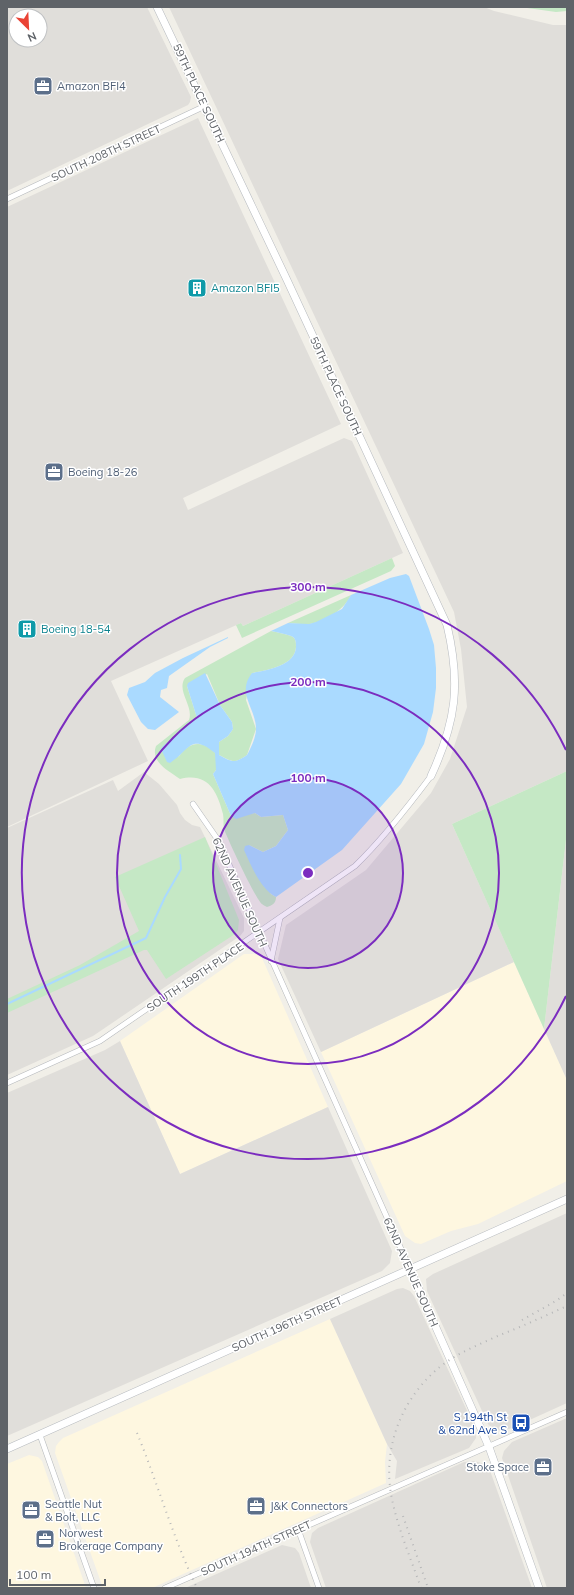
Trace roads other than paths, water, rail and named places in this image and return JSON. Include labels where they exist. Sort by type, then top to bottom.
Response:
[{"type":"street","name":"59TH PLACE SOUTH","points":[[157,7],[205,106],[447,625],[453,650],[456,677],[454,702],[451,725],[440,758],[431,776]]},
{"type":"street","name":"SOUTH 208TH STREET","points":[[7,199],[205,106]]},
{"type":"street","name":"SOUTH 199TH PLACE","points":[[7,1083],[100,1041],[355,866],[405,811],[431,776]]},
{"type":"street","name":"62ND AVENUE SOUTH","points":[[193,804],[218,840],[489,1446],[538,1588]]},
{"type":"street","name":"62ND AVENUE SOUTH","points":[[271,961],[280,918]]},
{"type":"street","name":"SOUTH 196TH STREET","points":[[7,1449],[567,1199]]},
{"type":"street","name":"SOUTH 194TH STREET","points":[[165,1588],[567,1412]]},
{"type":"street","points":[[40,1434],[94,1588]]},
{"type":"street","points":[[298,1529],[319,1588]]},
{"type":"water","points":[[406,574],[409,576],[434,645],[436,688],[433,712],[424,744],[401,784],[342,850],[276,897],[261,883],[244,850],[245,846],[249,845],[263,852],[276,846],[288,830],[283,815],[261,817],[255,813],[236,819],[231,816],[213,774],[216,770],[215,753],[207,747],[200,744],[195,744],[186,749],[170,763],[167,762],[161,749],[197,718],[187,686],[188,683],[205,673],[220,705],[232,722],[233,729],[228,736],[219,742],[219,755],[236,761],[247,755],[252,746],[256,732],[255,721],[246,694],[248,681],[252,673],[286,663],[291,659],[296,647],[293,637],[271,631],[288,623],[309,624],[316,622],[342,609],[351,595],[390,578]]},
{"type":"water","points":[[228,637],[210,647],[169,676],[167,688],[161,690],[160,697],[179,712],[155,730],[148,729],[141,722],[127,695],[129,688],[145,682],[155,673]]},
{"type":"waterway","points":[[7,1004],[146,938],[165,897],[181,869],[180,855]]},
{"type":"railway","points":[[522,1320],[556,1301],[567,1293]]},
{"type":"railway","points":[[421,1588],[398,1521],[389,1481],[389,1464],[392,1447],[396,1430],[403,1414],[411,1399],[422,1385],[434,1372],[449,1360],[500,1335],[567,1306]]},
{"type":"railway","points":[[137,1433],[180,1550],[197,1588]]},
{"type":"railway","points":[[403,1516],[428,1588]]},
{"type":"place","name":"Amazon BFI4","points":[[43,86]]},
{"type":"place","name":"Amazon BFI5","points":[[197,288]]},
{"type":"place","name":"Boeing 18-26","points":[[54,472]]},
{"type":"place","name":"Boeing 18-54","points":[[27,629]]},
{"type":"place","name":"S 194th St & 62nd Ave S","points":[[521,1423]]},
{"type":"place","name":"Stoke Space","points":[[543,1467]]},
{"type":"place","name":"J&K Connectors","points":[[256,1506]]},
{"type":"place","name":"Seattle Nut & Bolt, LLC","points":[[31,1510]]},
{"type":"place","name":"Norwest Brokerage Company","points":[[45,1539]]}]
